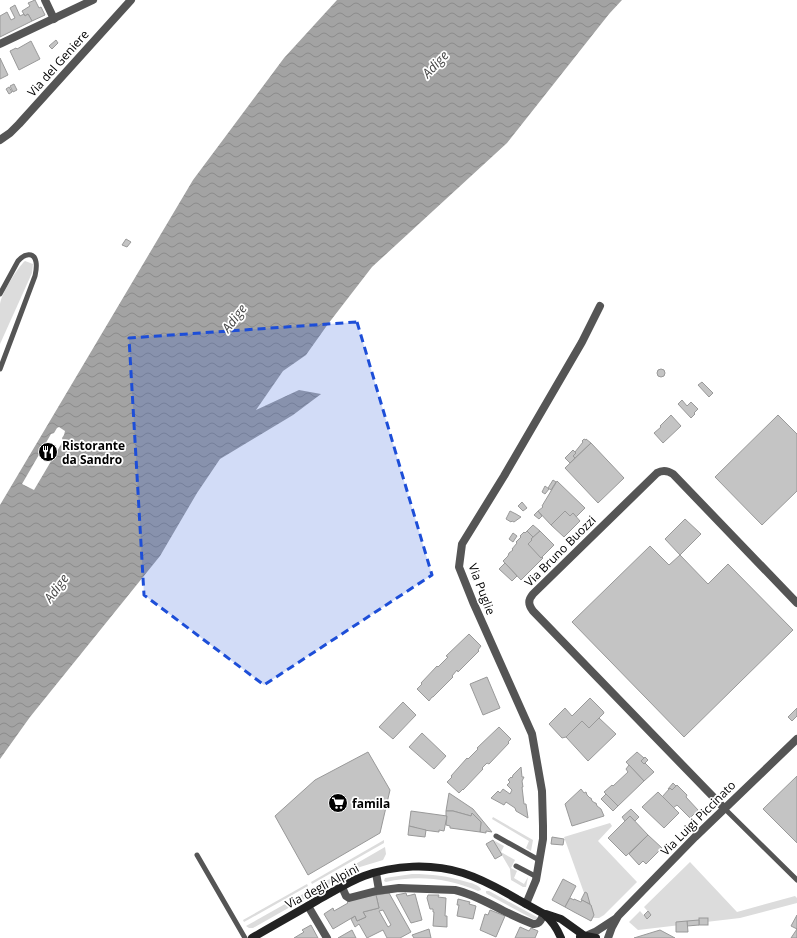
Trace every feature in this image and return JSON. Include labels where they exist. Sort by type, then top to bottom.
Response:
[{"type":"street","points":[[45,0],[54,18]]},
{"type":"street","points":[[0,44],[93,0]]},
{"type":"street","name":"Via del Geniere","points":[[0,140],[19,124],[131,0]]},
{"type":"street","name":"Via Puglie","points":[[526,904],[537,877],[544,826],[542,791],[532,734],[459,567],[462,544],[504,476],[582,342],[600,306]]},
{"type":"street","name":"Via Bruno Buozzi","points":[[724,808],[533,611],[529,601],[533,594],[645,484],[657,473],[663,471],[673,474],[797,603]]},
{"type":"street","name":"Via Luigi Piccinato","points":[[583,937],[595,932],[618,916],[724,808],[797,739]]},
{"type":"street","name":"Via degli Alpini","points":[[252,938],[363,876],[376,872],[413,866],[453,870],[468,874],[484,881],[549,918],[556,927],[561,938]]},
{"type":"street","points":[[376,872],[379,890]]},
{"type":"street","points":[[342,887],[346,896],[349,898],[379,890],[408,888],[462,891],[533,924],[539,923],[542,913]]},
{"type":"street","points":[[308,906],[326,938]]},
{"type":"street","name":"Via degli Alpini","points":[[542,913],[561,919],[582,934],[583,937]]},
{"type":"street","name":"Via Luigi Piccinato","points":[[608,938],[612,926],[618,916]]},
{"type":"street","points":[[583,937],[596,938]]},
{"type":"lane","points":[[0,294],[21,257],[26,254],[34,258],[36,260],[35,276],[0,369]]},
{"type":"lane","points":[[724,808],[797,880]]},
{"type":"lane","points":[[496,836],[539,860]]},
{"type":"lane","points":[[197,855],[245,938]]},
{"type":"lane","points":[[516,866],[537,877]]},
{"type":"highlighted area","points":[[357,322],[432,575],[264,685],[144,595],[129,338]]},
{"type":"shaded area","points":[[25,261],[33,264],[32,273],[0,344],[1,300],[10,281]]},
{"type":"shaded area","points":[[493,817],[533,840],[531,851],[526,848],[529,841],[492,819]]},
{"type":"shaded area","points":[[610,823],[612,826],[598,841],[637,882],[604,915],[599,918],[593,918],[564,837]]},
{"type":"shaded area","points":[[384,840],[384,843],[312,884],[311,882]]},
{"type":"shaded area","points":[[493,840],[504,846],[501,852],[515,860],[511,868],[517,871],[514,878],[524,884],[528,877],[526,887],[523,887],[511,880],[510,869]]},
{"type":"shaded area","points":[[385,847],[386,854],[383,860],[360,867],[316,892],[314,888]]},
{"type":"shaded area","points":[[690,862],[737,912],[795,896],[797,898],[797,903],[740,918],[638,930],[629,922],[640,911],[647,919],[651,915],[644,907]]},
{"type":"shaded area","points":[[412,874],[453,878],[475,884],[481,890],[478,891],[455,883],[432,879],[421,878],[384,881],[385,878]]},
{"type":"shaded area","points":[[307,884],[308,886],[244,922],[243,920]]},
{"type":"shaded area","points":[[310,890],[313,894],[253,928],[246,926]]},
{"type":"shaded area","points":[[486,891],[489,891],[537,917],[537,920],[487,894]]},
{"type":"water","name":"Adige","points":[[337,0],[622,0],[609,14],[507,143],[372,267],[306,355],[283,371],[256,410],[299,390],[321,394],[293,415],[220,459],[197,493],[160,556],[30,717],[0,759],[0,505],[193,180],[284,58]]},
{"type":"pier","name":"Ristorante da Sandro","points":[[59,427],[65,431],[62,438],[63,441],[34,490],[22,484],[51,434],[54,433]]},
{"type":"building","points":[[35,0],[45,15],[32,21],[28,14],[25,16],[22,11],[30,6],[28,3]]},
{"type":"building","points":[[15,5],[20,16],[24,14],[25,16],[28,14],[32,21],[0,37],[0,16],[7,12],[11,20],[15,18],[10,8]]},
{"type":"building","points":[[56,40],[58,43],[52,49],[49,46]]},
{"type":"building","points":[[31,41],[40,59],[19,70],[10,51],[16,48],[17,49]]},
{"type":"building","points":[[0,58],[8,75],[0,79]]},
{"type":"building","points":[[14,84],[17,90],[13,92],[10,86]]},
{"type":"building","points":[[9,87],[12,92],[9,94],[6,89]]},
{"type":"building","points":[[126,239],[131,242],[127,247],[122,245]]},
{"type":"building","points":[[659,369],[663,369],[665,373],[663,377],[659,377],[657,375],[657,371]]},
{"type":"building","points":[[702,382],[713,393],[709,397],[698,385]]},
{"type":"building","points":[[682,400],[687,406],[691,402],[698,409],[691,418],[678,404]]},
{"type":"building","points":[[671,415],[681,426],[663,443],[654,433]]},
{"type":"building","points":[[778,415],[797,434],[797,491],[762,525],[715,477]]},
{"type":"building","points":[[584,439],[591,443],[575,458],[573,456]]},
{"type":"building","points":[[591,443],[624,478],[598,503],[565,468]]},
{"type":"building","points":[[573,450],[576,453],[573,456],[575,458],[570,463],[565,458]]},
{"type":"building","points":[[553,480],[556,482],[551,490],[548,488]]},
{"type":"building","points":[[557,481],[585,508],[576,517],[573,513],[570,516],[565,511],[551,525],[538,511],[543,507],[542,506]]},
{"type":"building","points":[[545,486],[549,489],[545,494],[542,492]]},
{"type":"building","points":[[522,502],[527,508],[523,511],[518,506]]},
{"type":"building","points":[[510,511],[521,517],[514,522],[511,522],[506,519]]},
{"type":"building","points":[[538,511],[542,516],[539,519],[534,515]]},
{"type":"building","points":[[565,511],[570,516],[573,513],[580,521],[564,537],[551,525]]},
{"type":"building","points":[[685,519],[701,534],[680,555],[665,539]]},
{"type":"building","points":[[533,525],[540,531],[533,537],[527,531]]},
{"type":"building","points":[[527,531],[533,537],[528,544],[543,558],[521,580],[503,561],[513,550],[512,549],[517,543],[516,542],[521,537],[520,536]]},
{"type":"building","points":[[540,531],[554,545],[541,558],[528,544]]},
{"type":"building","points":[[513,533],[517,536],[513,542],[509,539]]},
{"type":"building","points":[[650,546],[669,565],[680,555],[708,584],[728,564],[793,630],[684,737],[572,622]]},
{"type":"building","points":[[505,563],[517,576],[512,581],[499,569]]},
{"type":"building","points":[[469,634],[481,646],[478,650],[479,651],[458,672],[457,670],[452,676],[453,677],[429,701],[417,689],[437,666],[438,667],[448,657],[446,656]]},
{"type":"building","points":[[487,677],[500,708],[483,715],[470,684]]},
{"type":"building","points":[[590,698],[604,713],[589,728],[582,721],[566,737],[562,738],[549,724],[565,708],[572,716]]},
{"type":"building","points":[[403,702],[416,715],[393,739],[379,727]]},
{"type":"building","points":[[797,708],[797,716],[792,721],[788,717]]},
{"type":"building","points":[[599,718],[616,734],[588,761],[566,737],[582,721],[589,728]]},
{"type":"building","points":[[499,727],[511,739],[508,742],[509,743],[489,764],[487,763],[482,768],[483,769],[459,793],[447,782],[467,758],[468,759]]},
{"type":"building","points":[[422,733],[446,756],[434,769],[409,747]]},
{"type":"building","name":"famila","points":[[368,752],[390,790],[380,833],[308,875],[275,816],[315,780]]},
{"type":"building","points":[[637,752],[644,758],[641,761],[654,772],[644,781],[626,762]]},
{"type":"building","points":[[645,757],[648,760],[644,764],[641,761]]},
{"type":"building","points":[[629,765],[644,781],[618,806],[604,792],[628,772],[626,769]]},
{"type":"building","points":[[521,767],[522,777],[524,777],[522,787],[524,804],[526,804],[528,818],[516,811],[515,808],[506,802],[504,805],[491,798],[498,791],[500,793],[503,789],[510,794],[512,790],[507,785],[510,782],[508,780],[511,777],[512,778]]},
{"type":"building","points":[[797,776],[797,843],[763,809]]},
{"type":"building","points":[[673,783],[676,786],[672,790],[670,788],[669,790],[668,789]]},
{"type":"building","points":[[677,785],[687,795],[686,797],[698,810],[690,818],[677,805],[673,808],[662,797],[670,788],[672,790]]},
{"type":"building","points":[[581,789],[584,793],[586,792],[592,801],[596,803],[604,816],[572,826],[565,804]]},
{"type":"building","points":[[658,792],[679,813],[664,828],[642,807]]},
{"type":"building","points":[[449,793],[473,809],[492,832],[480,832],[481,822],[472,813],[471,816],[453,811],[446,811]]},
{"type":"building","points":[[606,794],[618,806],[613,811],[601,799]]},
{"type":"building","points":[[631,809],[639,817],[635,821],[630,816],[625,821],[622,817]]},
{"type":"building","points":[[411,811],[447,816],[444,831],[439,830],[439,832],[416,829],[417,828],[409,826]]},
{"type":"building","points":[[446,811],[453,811],[471,816],[472,813],[481,822],[480,832],[450,828],[450,826],[446,825]]},
{"type":"building","points":[[630,816],[648,835],[626,856],[608,838]]},
{"type":"building","points":[[409,826],[426,830],[425,837],[408,835]]},
{"type":"building","points":[[648,835],[662,848],[646,864],[643,861],[639,865],[629,854]]},
{"type":"building","points":[[552,837],[564,839],[563,845],[551,844]]},
{"type":"building","points":[[493,840],[502,855],[495,859],[486,844]]},
{"type":"building","points":[[563,879],[576,886],[565,907],[552,900]]},
{"type":"building","points":[[585,892],[587,893],[590,904],[581,900]]},
{"type":"building","points":[[389,893],[411,932],[400,938],[387,938],[383,930],[367,938],[359,924],[355,927],[351,919],[355,916],[357,921],[366,917],[363,912],[379,908],[376,895]],"holes":[[[383,910],[391,925],[388,927],[379,911]]]},
{"type":"building","points":[[406,893],[407,896],[415,894],[422,920],[411,923],[396,895]]},
{"type":"building","points":[[376,895],[379,908],[363,912],[366,917],[357,921],[355,916],[333,929],[324,914],[333,908],[334,911],[353,899]]},
{"type":"building","points":[[428,895],[439,895],[438,897],[446,898],[445,916],[447,916],[447,927],[433,926],[434,912],[433,909],[430,909],[427,898]]},
{"type":"building","points":[[570,898],[581,902],[582,900],[591,905],[594,915],[591,921],[565,907]]},
{"type":"building","points":[[458,899],[470,902],[469,904],[476,906],[473,919],[457,916],[459,905],[457,905]]},
{"type":"building","points":[[490,910],[505,916],[496,937],[480,930],[485,914],[488,915]]},
{"type":"building","points":[[648,911],[651,915],[647,919],[644,915]]},
{"type":"building","points":[[797,915],[797,929],[791,926]]},
{"type":"building","points":[[699,918],[708,918],[708,925],[699,925]]},
{"type":"building","points":[[699,920],[699,925],[687,926],[687,921]]},
{"type":"building","points":[[687,921],[688,932],[676,932],[676,922]]},
{"type":"building","points":[[311,925],[318,938],[294,938],[304,932],[302,930]]},
{"type":"building","points":[[520,927],[529,931],[531,928],[538,931],[535,938],[515,938]]},
{"type":"building","points":[[429,929],[431,938],[414,938],[412,935]]},
{"type":"building","points":[[797,929],[797,938],[791,938]]},
{"type":"building","points":[[352,930],[356,938],[338,938]]},
{"type":"building","points":[[660,930],[675,938],[634,938]]},
{"type":"place","name":"Ristorante da Sandro","points":[[48,452]]},
{"type":"place","name":"famila","points":[[338,803]]}]
